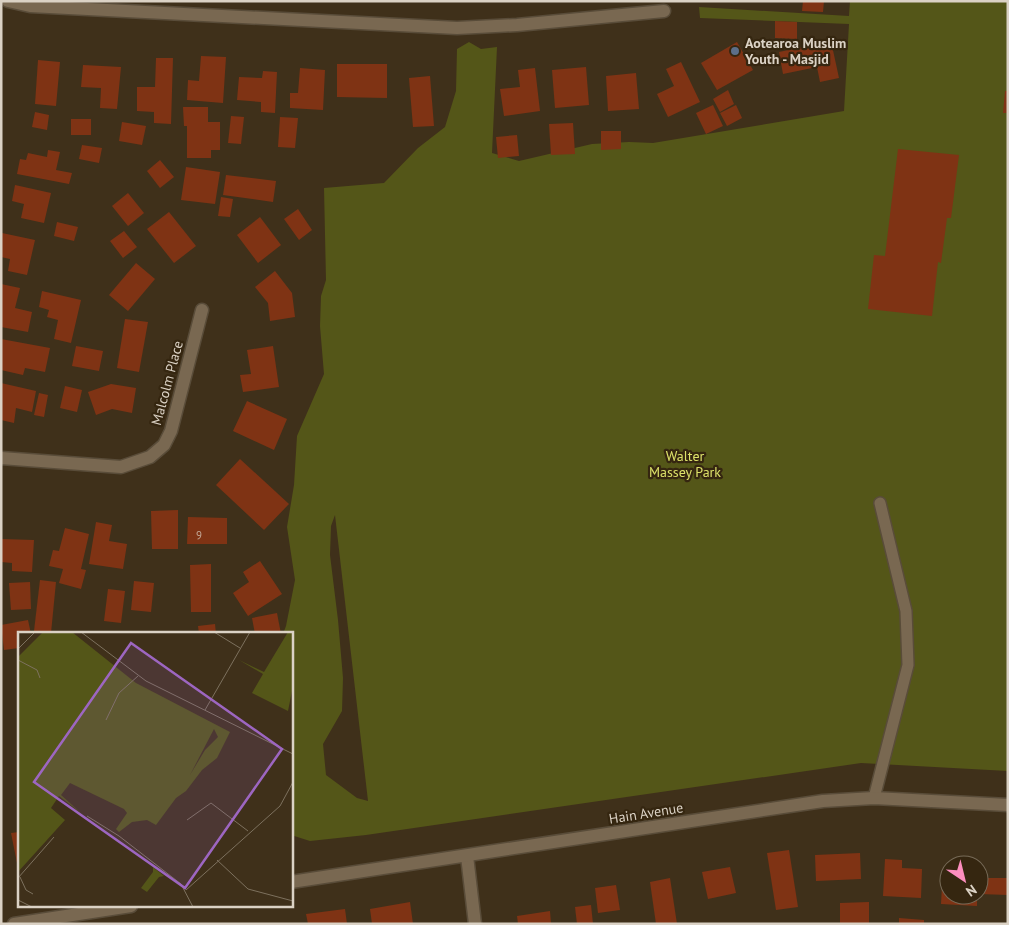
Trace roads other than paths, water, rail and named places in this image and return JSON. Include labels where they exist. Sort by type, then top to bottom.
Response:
[{"type":"street","points":[[8,1],[30,6],[458,28],[517,26],[664,11]]},
{"type":"street","name":"Malcolm Place","points":[[1,458],[120,467],[150,457],[164,445],[171,431],[202,310]]},
{"type":"street","name":"Hain Avenue","points":[[292,882],[822,801],[874,798],[1008,805]]},
{"type":"street","points":[[468,856],[476,924]]},
{"type":"street","points":[[14,924],[118,908]]},
{"type":"lane","points":[[874,798],[908,665],[906,610],[880,504]]},
{"type":"place","name":"Aotearoa Muslim Youth - Masjid","points":[[735,51]]},
{"type":"park label","name":"Walter Massey Park","points":[[685,464]]}]
